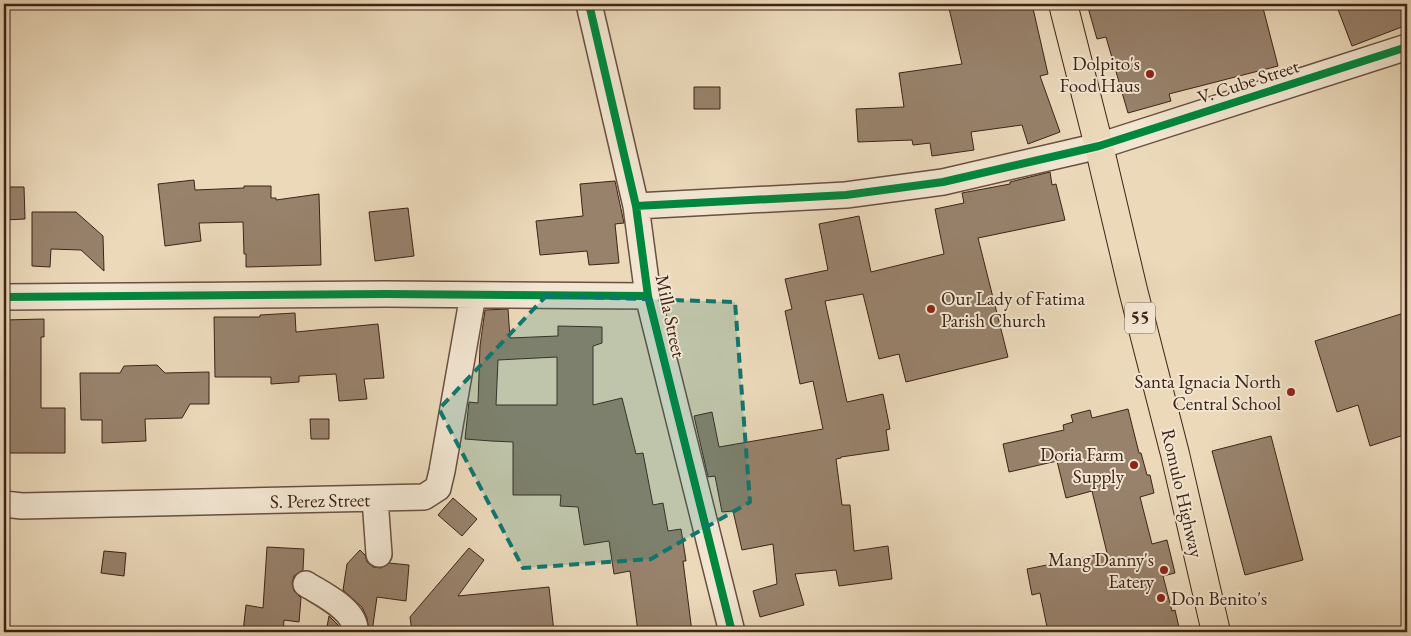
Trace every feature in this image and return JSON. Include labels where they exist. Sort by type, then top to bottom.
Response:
[{"type":"highway","name":"Romulo Highway","points":[[1063,4],[1099,146],[1132,290],[1182,481],[1216,632]]},
{"type":"street","name":"Milla Street","points":[[588,4],[636,206],[648,296],[732,632]]},
{"type":"street","name":"V. Cube Street","points":[[636,206],[846,195],[943,182],[1099,146],[1407,47]]},
{"type":"street","points":[[4,297],[120,295],[648,296]]},
{"type":"street","name":"S. Perez Street","points":[[4,504],[22,506],[424,497],[438,488],[474,295]]},
{"type":"street","points":[[375,499],[379,554]]},
{"type":"street","points":[[306,584],[340,606],[352,618],[356,628],[355,632]]},
{"type":"highlighted area","points":[[546,296],[735,302],[750,502],[651,559],[523,568],[439,409]]},
{"type":"building","points":[[948,4],[1032,4],[1048,74],[1040,76],[1060,132],[1028,144],[1022,125],[971,132],[974,150],[932,156],[930,143],[913,145],[912,140],[858,142],[856,109],[904,107],[899,73],[962,64]]},
{"type":"building","points":[[1087,4],[1262,4],[1278,66],[1169,94],[1171,101],[1128,113],[1106,37],[1097,39]]},
{"type":"building","points":[[1336,4],[1407,4],[1407,25],[1352,46]]},
{"type":"building","points":[[694,87],[720,87],[720,109],[694,109]]},
{"type":"building","points":[[1050,172],[1052,185],[1056,184],[1065,220],[978,238],[1008,357],[906,382],[899,354],[879,359],[863,294],[825,301],[847,402],[883,394],[890,429],[886,430],[889,450],[836,459],[842,505],[850,505],[854,551],[888,546],[892,579],[839,586],[836,570],[795,574],[804,605],[760,617],[753,591],[777,584],[773,544],[742,550],[733,511],[722,512],[715,476],[708,477],[694,416],[712,412],[719,447],[823,429],[813,381],[800,384],[785,311],[792,309],[785,279],[828,270],[819,224],[859,216],[871,272],[944,254],[935,209],[964,203],[962,193],[1010,184],[1010,182]]},
{"type":"building","points":[[194,180],[195,190],[271,186],[271,198],[276,198],[276,200],[319,194],[321,265],[246,267],[243,222],[199,223],[201,241],[165,246],[158,184]]},
{"type":"building","points":[[615,181],[624,223],[615,224],[619,263],[589,265],[587,251],[540,255],[536,221],[583,216],[580,184]]},
{"type":"building","points":[[4,187],[24,187],[25,219],[4,220]]},
{"type":"building","points":[[408,208],[414,256],[375,261],[369,212]]},
{"type":"building","points":[[32,212],[76,212],[103,236],[104,271],[81,250],[51,249],[50,267],[32,266]]},
{"type":"building","points":[[508,309],[510,338],[558,336],[558,326],[602,327],[602,343],[593,346],[593,405],[622,398],[636,454],[643,453],[653,505],[663,503],[668,531],[681,529],[686,561],[683,561],[692,632],[638,632],[630,571],[614,574],[609,541],[584,545],[578,507],[560,506],[561,495],[513,495],[513,442],[465,439],[469,402],[478,403],[480,346],[485,310]],"holes":[[[557,357],[557,405],[496,405],[498,360]]]},
{"type":"building","points":[[295,313],[296,332],[378,324],[384,378],[364,379],[367,399],[339,401],[336,374],[299,376],[299,382],[271,384],[271,377],[215,377],[214,317],[260,317],[260,315]]},
{"type":"building","points":[[1404,313],[1407,323],[1407,434],[1370,446],[1358,405],[1337,412],[1315,341]]},
{"type":"building","points":[[44,319],[44,337],[41,337],[41,408],[65,408],[65,453],[4,453],[4,320]]},
{"type":"building","points":[[157,365],[165,373],[209,372],[209,404],[190,404],[182,418],[145,419],[146,441],[102,443],[102,420],[81,420],[80,373],[120,373],[124,366]]},
{"type":"building","points":[[1128,409],[1139,453],[1141,453],[1147,475],[1150,475],[1154,493],[1140,497],[1152,544],[1167,540],[1175,573],[1163,576],[1172,611],[1175,610],[1180,632],[1048,632],[1040,593],[1032,595],[1027,569],[1107,553],[1092,491],[1066,498],[1057,461],[1009,472],[1003,444],[1064,430],[1063,425],[1073,422],[1071,415],[1090,410],[1092,418]]},
{"type":"building","points":[[310,419],[329,419],[329,439],[311,439]]},
{"type":"building","points":[[1271,436],[1303,560],[1245,575],[1212,451]]},
{"type":"building","points":[[453,498],[477,519],[462,536],[438,515]]},
{"type":"building","points":[[267,547],[304,549],[303,570],[294,576],[292,583],[294,591],[301,598],[299,622],[284,620],[283,632],[243,632],[246,605],[263,608]]},
{"type":"building","points":[[469,548],[484,560],[458,596],[549,587],[554,632],[412,632],[410,617]]},
{"type":"building","points":[[360,550],[365,555],[367,562],[373,567],[381,568],[389,563],[409,565],[406,601],[377,597],[372,632],[369,632],[367,618],[362,607],[343,590],[347,564]]},
{"type":"building","points":[[104,551],[126,553],[124,576],[101,573]]},
{"type":"building","points":[[329,616],[338,625],[341,632],[326,632]]},
{"type":"cycle path","points":[[589,4],[636,206],[648,296],[732,632]]},
{"type":"cycle path","points":[[636,206],[846,195],[943,182],[1099,146],[1407,47]]},
{"type":"cycle path","points":[[4,297],[385,294],[648,296]]},
{"type":"place","name":"Dolpito's Food Haus","points":[[1150,74]]},
{"type":"place","name":"Our Lady of Fatima Parish Church","points":[[931,309]]},
{"type":"place","name":"Santa Ignacia North Central School","points":[[1291,392]]},
{"type":"place","name":"Doria Farm Supply","points":[[1134,465]]},
{"type":"place","name":"Mang Danny's Eatery","points":[[1164,570]]},
{"type":"place","name":"Don Benito's","points":[[1161,598]]}]
